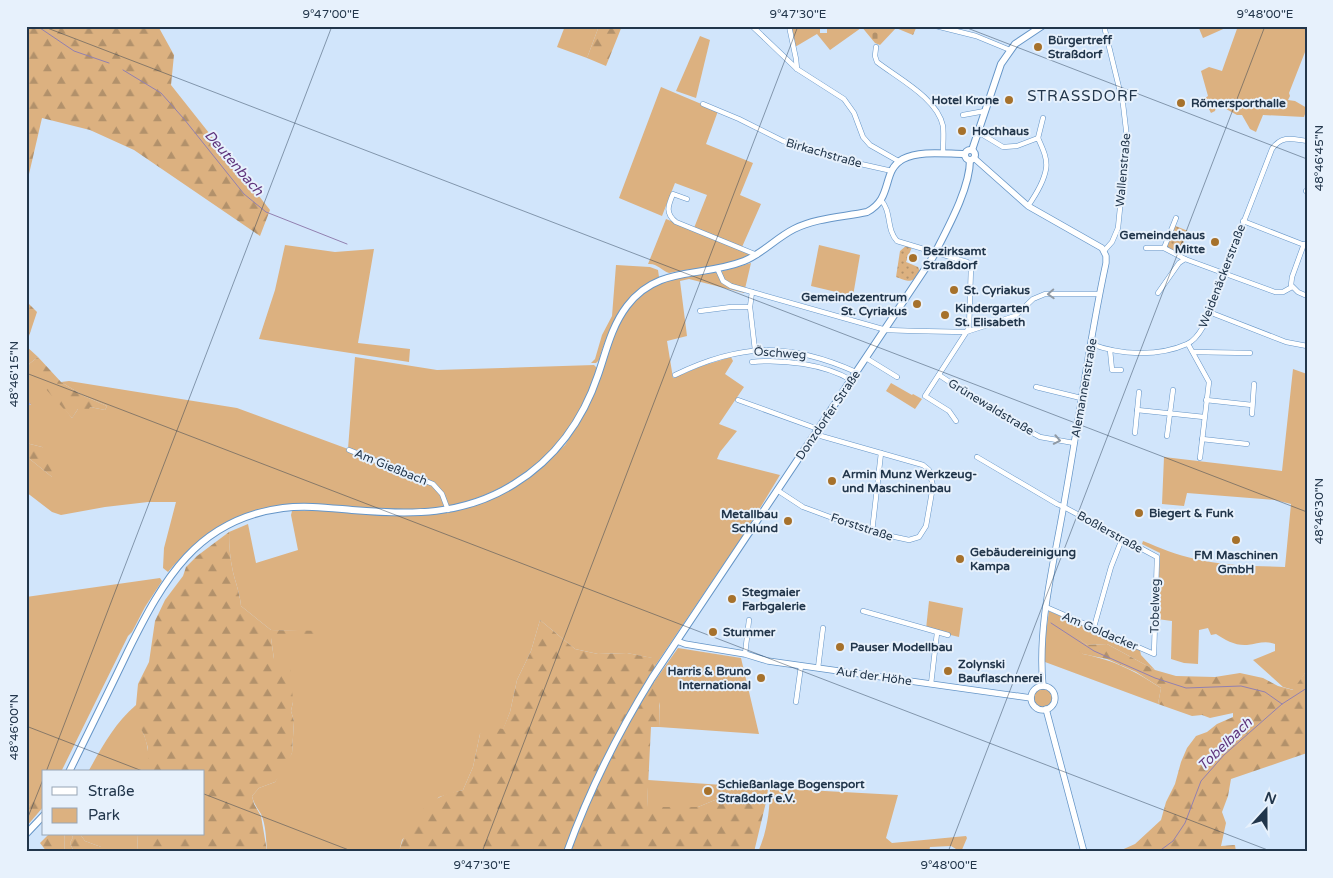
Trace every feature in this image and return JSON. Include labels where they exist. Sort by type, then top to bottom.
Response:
[{"type":"main road","points":[[968,152],[978,132],[1001,64],[1010,50],[1020,40],[1042,26]]},
{"type":"main road","points":[[70,770],[154,600],[180,562],[194,548],[216,532],[231,523],[251,515],[282,508],[311,507],[416,513],[448,510],[488,498],[514,484],[543,462],[568,435],[594,387],[616,322],[639,292],[664,278],[680,274],[718,270],[746,261],[777,239],[800,226],[867,212],[885,194],[892,171],[900,162],[916,155],[968,152],[975,154],[972,159]]},
{"type":"main road","name":"Donzdorfer Straße","points":[[567,852],[605,762],[664,659],[886,330],[936,252],[957,208],[972,159]]},
{"type":"main road","points":[[26,834],[42,816]]},
{"type":"street","points":[[752,26],[796,69],[844,99],[850,106],[863,137],[870,145],[900,162]]},
{"type":"street","points":[[789,26],[796,59],[796,69]]},
{"type":"street","points":[[936,26],[976,36],[1010,50]]},
{"type":"street","points":[[1104,28],[1111,26]]},
{"type":"street","name":"Wallenstraße","points":[[1104,28],[1124,111],[1127,146],[1120,196],[1118,228],[1112,242],[1104,251]]},
{"type":"street","points":[[876,47],[874,56],[877,62],[925,98],[936,109],[943,127],[943,153]]},
{"type":"street","name":"Birkachstraße","points":[[703,104],[739,119],[783,142],[844,160],[892,171]]},
{"type":"street","points":[[963,115],[985,110]]},
{"type":"street","points":[[1028,206],[1034,198],[1047,168],[1044,152],[1038,138],[1044,118]]},
{"type":"street","points":[[978,132],[1003,147],[1017,146],[1038,138]]},
{"type":"street","name":"Weidenäckerstraße","points":[[1188,344],[1203,327],[1275,145],[1288,138],[1307,141]]},
{"type":"street","points":[[972,159],[1028,206],[1094,243],[1104,251]]},
{"type":"street","points":[[687,200],[673,194],[668,213],[676,222],[757,255]]},
{"type":"street","points":[[881,200],[886,205],[890,230],[897,241],[967,262],[971,267],[970,322],[966,332],[925,396],[949,411],[956,421]]},
{"type":"street","points":[[1164,248],[1176,218]]},
{"type":"street","points":[[1244,221],[1305,245],[1292,277],[1292,287]]},
{"type":"street","points":[[1146,248],[1164,248],[1185,259],[1278,293],[1292,287]]},
{"type":"street","name":"Alemannenstraße","points":[[1046,710],[1053,706],[1055,696],[1050,688],[1043,686],[1042,646],[1046,607],[1099,294],[1106,263],[1104,251]]},
{"type":"street","points":[[1158,293],[1179,263],[1185,259]]},
{"type":"street","points":[[718,270],[724,284],[886,330],[966,332],[1015,316],[1033,299],[1044,294],[1099,294]]},
{"type":"street","points":[[1292,287],[1307,296]]},
{"type":"street","points":[[752,292],[750,307],[755,350]]},
{"type":"street","points":[[700,311],[731,307],[750,307]]},
{"type":"street","points":[[1209,312],[1286,342],[1307,346]]},
{"type":"street","points":[[1091,344],[1110,350],[1132,352],[1168,350],[1188,344],[1208,382],[1200,458]]},
{"type":"street","name":"Öschweg","points":[[675,375],[722,356],[755,350],[804,354],[856,372]]},
{"type":"street","points":[[1110,350],[1112,370],[1121,370]]},
{"type":"street","points":[[1193,352],[1250,353]]},
{"type":"street","points":[[866,358],[897,377]]},
{"type":"street","points":[[752,362],[778,361],[799,364],[828,370],[851,380]]},
{"type":"street","name":"Grünewaldstraße","points":[[939,375],[998,414],[1040,437],[1074,444]]},
{"type":"street","points":[[1252,414],[1254,384]]},
{"type":"street","points":[[1036,386],[1081,398]]},
{"type":"street","points":[[1167,436],[1172,390]]},
{"type":"street","points":[[1135,434],[1139,392]]},
{"type":"street","points":[[738,400],[818,429]]},
{"type":"street","points":[[1206,400],[1252,405]]},
{"type":"street","points":[[1137,410],[1204,417]]},
{"type":"street","name":"Forststraße","points":[[777,490],[803,507],[872,532],[897,539],[910,540],[919,537],[926,526],[933,486],[930,470],[923,465],[821,436]]},
{"type":"street","points":[[1202,440],[1247,444]]},
{"type":"street","name":"Am Gießbach","points":[[348,450],[433,484],[442,494],[448,510]]},
{"type":"street","points":[[872,532],[881,453]]},
{"type":"street","name":"Boßlerstraße","points":[[977,457],[1057,504],[1064,506],[1157,557]]},
{"type":"street","points":[[1094,627],[1111,567],[1122,539]]},
{"type":"street","name":"Tobelweg","points":[[1154,654],[1157,557]]},
{"type":"street","name":"Am Goldacker","points":[[1046,607],[1154,654]]},
{"type":"street","points":[[862,611],[948,635]]},
{"type":"street","points":[[745,654],[749,620]]},
{"type":"street","name":"Auf der Höhe","points":[[818,668],[823,628]]},
{"type":"street","points":[[931,684],[937,633]]},
{"type":"street","name":"Auf der Höhe","points":[[677,641],[745,654],[768,661],[1031,698]]},
{"type":"street","points":[[796,702],[801,666]]},
{"type":"street","points":[[1043,686],[1036,689],[1031,698],[1036,707],[1046,710],[1083,850]]},
{"type":"green space","points":[[26,26],[158,26],[174,55],[171,85],[270,210],[260,236],[134,150],[90,130],[42,118],[26,187]]},
{"type":"green space","points":[[565,26],[599,26],[587,58],[557,47]]},
{"type":"green space","points":[[599,26],[622,26],[606,66],[587,58]]},
{"type":"green space","points":[[791,26],[820,26],[820,33],[827,33],[827,26],[861,26],[861,28],[830,50],[817,34],[795,47]]},
{"type":"green space","points":[[861,26],[917,26],[913,35],[896,28],[880,45],[875,43]]},
{"type":"green space","points":[[1198,26],[1230,26],[1203,38]]},
{"type":"green space","points":[[1238,26],[1307,26],[1307,47],[1288,100],[1295,101],[1307,108],[1304,117],[1263,115],[1256,132],[1250,129],[1242,115],[1237,115],[1217,104],[1215,111],[1211,113],[1204,99],[1208,96],[1201,71],[1209,67],[1222,71]]},
{"type":"green space","points":[[700,36],[710,40],[696,98],[676,91]]},
{"type":"green space","points":[[661,87],[718,111],[706,144],[753,163],[740,195],[761,204],[742,247],[694,228],[707,195],[675,183],[662,216],[619,198]]},
{"type":"green space","points":[[666,219],[750,254],[721,265],[669,273],[648,264]]},
{"type":"green space","points":[[1173,225],[1188,231],[1179,254],[1165,248]]},
{"type":"green space","points":[[285,245],[335,252],[374,249],[358,343],[410,349],[409,362],[259,339],[275,290]]},
{"type":"green space","points":[[819,245],[860,255],[853,296],[811,286]]},
{"type":"green space","points":[[907,245],[912,247],[906,262],[918,267],[920,271],[910,281],[896,277],[900,251]]},
{"type":"green space","points":[[751,263],[744,293],[689,279],[680,281],[687,336],[667,341],[673,378],[731,357],[733,361],[725,374],[744,387],[719,424],[737,431],[720,452],[717,459],[780,475],[748,528],[655,666],[652,658],[627,653],[598,654],[575,649],[540,620],[531,651],[517,680],[510,712],[503,730],[480,734],[473,767],[463,790],[439,797],[402,840],[399,852],[265,852],[267,851],[264,823],[252,796],[259,788],[275,782],[292,753],[294,721],[291,711],[293,702],[274,659],[271,638],[325,638],[325,632],[271,630],[241,606],[231,562],[229,532],[248,524],[256,563],[298,550],[291,515],[292,511],[325,510],[398,516],[444,513],[459,510],[542,466],[565,445],[587,407],[608,348],[622,317],[638,297],[654,285],[679,277],[720,272]]},
{"type":"green space","points":[[616,265],[650,267],[658,270],[659,277],[636,293],[627,302],[608,333],[599,360],[596,363],[591,363],[595,359],[602,335],[612,316]]},
{"type":"green space","points":[[26,301],[37,312],[26,345]]},
{"type":"green space","points":[[26,346],[38,357],[29,364],[72,418],[78,409],[90,407],[105,410],[107,406],[84,396],[61,382],[69,381],[237,408],[348,449],[355,357],[437,370],[594,365],[597,368],[586,397],[572,423],[555,446],[536,465],[513,481],[488,494],[429,510],[271,508],[240,517],[214,530],[190,548],[168,572],[163,568],[164,548],[176,502],[148,502],[61,515],[52,512],[26,492],[26,456],[52,477],[42,447],[26,443],[26,405],[31,405],[26,399]]},
{"type":"green space","points":[[38,357],[61,382],[84,396],[107,406],[105,410],[90,407],[87,412],[78,409],[72,418],[33,375],[29,364]]},
{"type":"green space","points":[[1293,369],[1307,374],[1307,670],[1294,690],[1283,687],[1253,660],[1275,651],[1275,644],[1264,642],[1239,645],[1216,634],[1211,635],[1208,628],[1199,630],[1198,664],[1184,663],[1171,659],[1172,621],[1157,619],[1160,553],[1142,544],[1143,541],[1188,557],[1217,563],[1285,567],[1291,504],[1275,500],[1187,493],[1184,506],[1162,504],[1164,457],[1282,471]]},
{"type":"green space","points":[[891,383],[922,399],[915,409],[886,391]]},
{"type":"green space","points":[[26,443],[42,447],[55,462],[52,477],[26,456]]},
{"type":"green space","points":[[229,532],[231,562],[241,606],[271,630],[325,631],[325,638],[271,638],[274,659],[290,660],[293,702],[291,711],[294,721],[292,753],[285,769],[275,782],[259,788],[252,796],[261,816],[267,851],[137,852],[138,836],[205,836],[205,770],[148,770],[148,748],[136,719],[138,684],[149,662],[155,621],[165,600],[183,576],[186,567],[197,556]]},
{"type":"green space","points":[[160,578],[162,581],[128,636],[62,770],[42,770],[42,793],[26,809],[26,597]]},
{"type":"green space","points":[[929,601],[963,608],[959,637],[926,629]]},
{"type":"green space","points":[[1049,611],[1140,650],[1141,655],[1155,670],[1107,644],[1087,645],[1069,631],[1083,654],[1124,667],[1161,688],[1158,704],[1042,660]]},
{"type":"green space","points":[[540,620],[575,649],[598,654],[627,653],[653,658],[655,666],[652,678],[660,708],[659,727],[651,727],[647,807],[698,807],[727,795],[739,798],[761,795],[767,798],[754,852],[399,852],[409,827],[419,813],[432,801],[463,790],[473,767],[480,734],[489,727],[503,729],[510,712],[517,680],[531,651]]},
{"type":"green space","points":[[1069,630],[1087,645],[1107,644],[1155,670],[1176,676],[1215,677],[1240,673],[1263,678],[1278,686],[1293,690],[1307,670],[1307,753],[1231,779],[1228,796],[1222,812],[1226,823],[1221,846],[1235,845],[1236,852],[1117,852],[1135,844],[1161,820],[1181,762],[1187,748],[1196,736],[1233,717],[1233,713],[1210,718],[1202,715],[1192,716],[1158,704],[1161,688],[1136,672],[1107,659],[1083,654],[1070,644]]},
{"type":"green space","points":[[678,648],[741,658],[759,734],[659,727],[660,706],[654,682]]},
{"type":"green space","points":[[1043,688],[1050,691],[1053,698],[1050,705],[1043,708],[1036,705],[1033,698],[1036,691]]},
{"type":"green space","points":[[136,705],[137,718],[148,749],[148,770],[89,770],[115,728]]},
{"type":"green space","name":"Schießanlage Bogensport Straßdorf e.V.","points":[[648,780],[768,788],[767,798],[761,795],[739,798],[727,795],[698,807],[647,807]]},
{"type":"green space","points":[[770,788],[898,795],[886,838],[892,843],[966,836],[967,838],[961,852],[951,846],[930,847],[929,852],[758,852],[764,837],[767,821]]},
{"type":"green space","points":[[42,792],[42,808],[26,827],[26,815],[34,798]]},
{"type":"green space","points":[[47,836],[65,836],[64,852],[47,852],[40,843]]},
{"type":"green space","points":[[65,836],[72,836],[70,843],[74,852],[64,852]]},
{"type":"green space","points":[[81,836],[138,836],[137,852],[101,852],[101,847],[85,841]]},
{"type":"green space","points":[[81,836],[85,841],[101,847],[101,852],[74,852],[70,843],[73,837]]},
{"type":"waterway","name":"Deutenbach","points":[[37,26],[74,51],[109,63]]},
{"type":"waterway","name":"Deutenbach","points":[[123,70],[161,93],[244,194],[266,212],[347,244]]},
{"type":"waterway","points":[[1051,623],[1094,651],[1155,678],[1186,688],[1241,686],[1265,692],[1282,704]]},
{"type":"waterway","name":"Tobelbach","points":[[1158,852],[1173,841],[1185,823],[1201,781],[1224,755],[1282,704],[1307,688]]},
{"type":"place","name":"Bürgertreff Straßdorf","points":[[1038,47]]},
{"type":"place","name":"Hotel Krone","points":[[1009,100]]},
{"type":"place","name":"Römersporthalle","points":[[1181,103]]},
{"type":"place","name":"Hochhaus","points":[[962,131]]},
{"type":"place","name":"Gemeindehaus Mitte","points":[[1215,242]]},
{"type":"place","name":"Bezirksamt Straßdorf","points":[[913,258]]},
{"type":"place","name":"St. Cyriakus","points":[[954,290]]},
{"type":"place","name":"Gemeindezentrum St. Cyriakus","points":[[917,304]]},
{"type":"place","name":"Kindergarten St. Elisabeth","points":[[945,315]]},
{"type":"place","name":"Armin Munz Werkzeug- und Maschinenbau","points":[[832,481]]},
{"type":"place","name":"Biegert & Funk","points":[[1139,513]]},
{"type":"place","name":"Metallbau Schlund","points":[[788,521]]},
{"type":"place","name":"FM Maschinen GmbH","points":[[1236,540]]},
{"type":"place","name":"Gebäudereinigung Kampa","points":[[960,559]]},
{"type":"place","name":"Stegmaier Farbgalerie","points":[[732,599]]},
{"type":"place","name":"Stummer","points":[[713,632]]},
{"type":"place","name":"Pauser Modellbau","points":[[840,647]]},
{"type":"place","name":"Zolynski Bauflaschnerei","points":[[948,671]]},
{"type":"place","name":"Harris & Bruno International","points":[[761,678]]},
{"type":"place","name":"Schießanlage Bogensport Straßdorf e.V.","points":[[708,791]]},
{"type":"district","name":"STRASSDORF","points":[[1083,96]]}]
